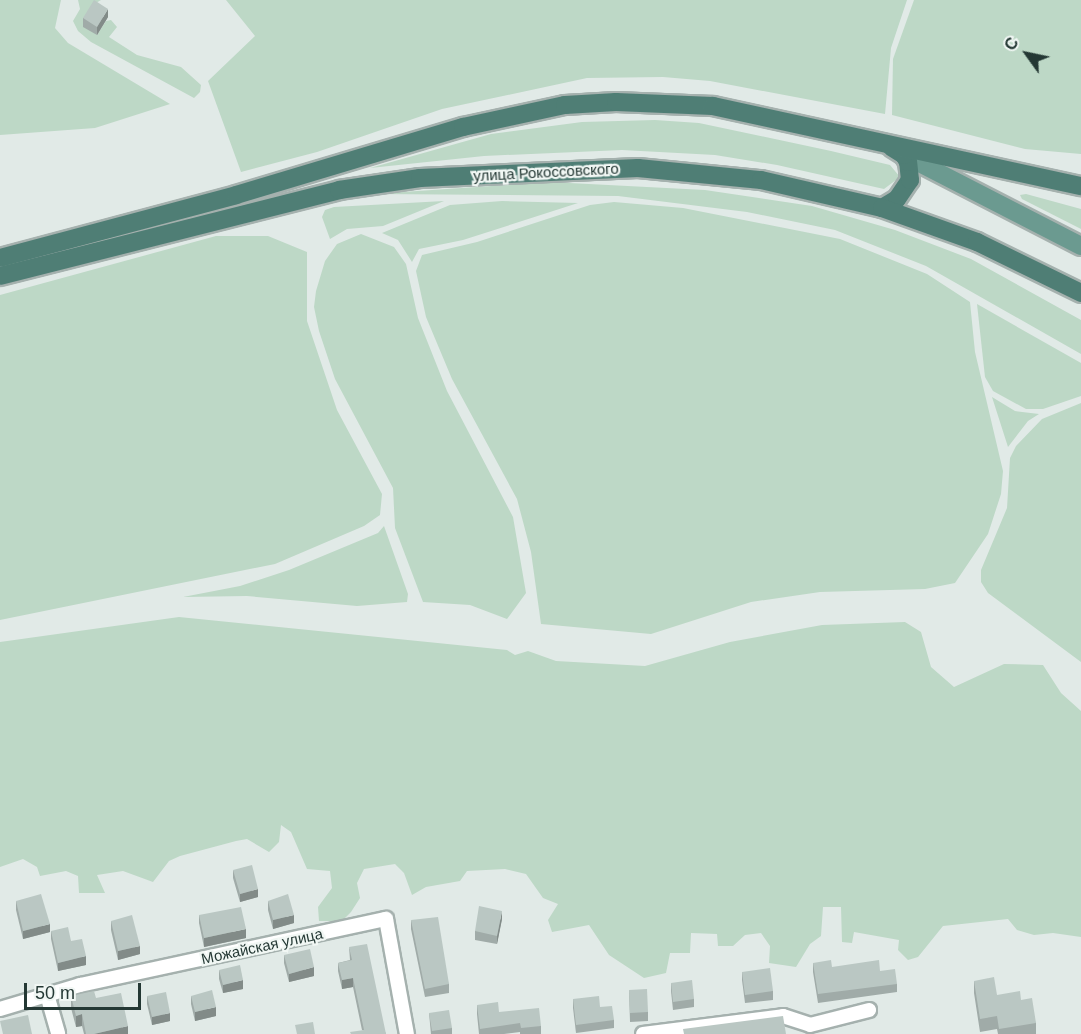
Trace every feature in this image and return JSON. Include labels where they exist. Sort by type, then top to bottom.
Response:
[{"type":"highway","points":[[0,258],[214,201],[463,127],[565,105],[616,102],[713,106],[1081,186]]},
{"type":"highway","points":[[882,208],[897,199],[910,180],[904,154],[885,144]]},
{"type":"highway","name":"улица Рокоссовского","points":[[0,276],[339,190],[420,178],[597,168],[690,170],[761,180],[882,208],[987,246],[1081,293]]},
{"type":"main road","points":[[904,154],[1081,246]]},
{"type":"street","name":"Можайская улица","points":[[0,1009],[48,998],[80,985],[386,919],[407,1034]]},
{"type":"street","points":[[48,998],[58,1034]]},
{"type":"street","points":[[643,1034],[783,1016],[810,1029],[869,1010]]},
{"type":"green space","points":[[0,0],[61,0],[55,28],[68,43],[170,104],[95,128],[0,135]]},
{"type":"green space","points":[[78,0],[101,0],[96,3],[97,35],[106,21],[111,20],[117,27],[109,37],[137,55],[181,67],[201,85],[200,92],[194,98],[91,42],[78,31],[73,21],[80,9]]},
{"type":"green space","points":[[226,0],[907,0],[891,48],[885,114],[710,81],[663,77],[587,78],[442,109],[317,152],[241,172],[208,81],[255,36]]},
{"type":"green space","points":[[914,0],[1081,0],[1081,154],[1025,149],[892,115],[893,59]]},
{"type":"green space","points":[[655,120],[699,123],[831,151],[890,165],[900,177],[884,189],[777,165],[715,155],[622,150],[484,156],[370,168],[491,134],[582,122]]},
{"type":"green space","points":[[550,182],[705,190],[812,206],[895,230],[971,259],[1081,320],[1081,354],[926,266],[835,230],[747,212],[618,196],[373,194]]},
{"type":"green space","points":[[1026,194],[1081,209],[1081,229],[1022,199],[1020,195]]},
{"type":"green space","points":[[444,201],[383,226],[347,229],[330,239],[322,217],[325,210],[334,207]]},
{"type":"green space","points":[[502,201],[578,203],[463,240],[419,249],[412,262],[398,240],[382,233],[450,205]]},
{"type":"green space","points":[[614,202],[683,208],[840,239],[927,274],[970,302],[975,352],[1003,471],[1001,494],[988,534],[955,583],[925,589],[820,592],[751,602],[651,634],[541,624],[531,552],[517,499],[452,379],[426,317],[416,271],[422,255],[477,242],[590,205]]},
{"type":"green space","points":[[361,234],[394,247],[406,264],[418,318],[447,391],[513,517],[526,593],[507,619],[470,605],[423,602],[395,528],[393,488],[335,379],[319,331],[314,307],[316,291],[325,261],[337,244]]},
{"type":"green space","points":[[216,236],[268,236],[307,252],[307,321],[337,410],[382,494],[380,515],[364,526],[275,564],[0,620],[0,295]]},
{"type":"green space","points":[[977,304],[1081,363],[1081,396],[1043,409],[1026,409],[993,391],[985,377]]},
{"type":"green space","points":[[992,397],[1015,411],[1039,414],[1028,421],[1008,447]]},
{"type":"green space","points":[[1081,403],[1081,662],[988,593],[981,582],[981,570],[1007,508],[1010,458],[1016,446],[1042,419]]},
{"type":"green space","points":[[384,526],[408,594],[407,602],[357,606],[247,596],[183,597],[240,586],[289,570],[378,533]]},
{"type":"green space","points":[[179,617],[507,650],[515,655],[528,651],[556,661],[645,666],[730,642],[822,625],[905,622],[921,632],[931,667],[954,687],[1004,664],[1043,665],[1061,693],[1081,711],[1081,937],[1053,933],[1034,935],[1017,930],[1008,919],[943,926],[918,957],[908,960],[898,950],[899,940],[854,932],[852,943],[842,942],[841,907],[823,907],[821,936],[810,944],[796,967],[769,963],[770,946],[761,933],[745,935],[733,946],[718,946],[717,934],[691,933],[690,953],[670,953],[666,973],[644,978],[609,955],[589,925],[552,932],[548,920],[558,904],[543,898],[526,874],[505,869],[467,871],[460,881],[426,887],[412,895],[404,873],[395,864],[364,869],[357,883],[360,898],[351,912],[342,921],[319,921],[318,907],[332,888],[330,871],[307,869],[291,832],[281,825],[279,842],[269,852],[247,839],[180,856],[169,861],[153,882],[123,871],[97,875],[105,893],[79,893],[78,876],[66,871],[40,876],[37,867],[23,859],[0,867],[0,642]]},
{"type":"building","points":[[94,0],[108,9],[97,27],[83,18]]},
{"type":"building","points":[[252,865],[258,889],[240,894],[233,870]]},
{"type":"building","points":[[41,894],[50,924],[23,931],[16,901]]},
{"type":"building","points":[[288,894],[294,915],[273,920],[268,901]]},
{"type":"building","points":[[479,906],[502,911],[497,936],[475,931]]},
{"type":"building","points":[[241,907],[246,929],[204,938],[199,915]]},
{"type":"building","points":[[132,915],[140,946],[118,951],[111,921]]},
{"type":"building","points":[[438,917],[449,984],[425,989],[411,920]]},
{"type":"building","points":[[68,927],[71,941],[82,939],[86,956],[58,963],[51,931]]},
{"type":"building","points":[[367,944],[386,1034],[351,1034],[350,1032],[364,1030],[353,978],[342,980],[338,963],[352,960],[349,947]]},
{"type":"building","points":[[310,949],[314,967],[289,974],[284,955]]},
{"type":"building","points":[[831,960],[832,967],[879,960],[880,971],[895,969],[897,984],[818,994],[813,963]]},
{"type":"building","points":[[240,965],[243,980],[223,985],[219,970]]},
{"type":"building","points":[[770,968],[773,991],[745,995],[742,972]]},
{"type":"building","points":[[994,977],[997,995],[1020,991],[1021,1000],[1032,998],[1036,1023],[999,1029],[997,1016],[980,1019],[974,981]]},
{"type":"building","points":[[692,980],[694,999],[673,1002],[671,983]]},
{"type":"building","points":[[647,989],[648,1012],[630,1013],[629,990]]},
{"type":"building","points":[[212,990],[216,1007],[195,1012],[191,996]]},
{"type":"building","points":[[94,991],[96,998],[121,993],[128,1026],[86,1034],[82,1014],[76,1016],[71,996]]},
{"type":"building","points":[[166,992],[170,1013],[152,1017],[147,996]]},
{"type":"building","points":[[599,996],[600,1007],[612,1006],[614,1020],[576,1025],[573,999]]},
{"type":"building","points":[[498,1002],[499,1012],[539,1008],[541,1026],[521,1028],[520,1023],[480,1029],[477,1005]]},
{"type":"building","points":[[449,1010],[452,1028],[432,1031],[429,1013]]},
{"type":"building","points":[[28,1015],[32,1034],[3,1034],[0,1021]]},
{"type":"building","points":[[783,1016],[786,1034],[684,1034],[683,1029]]},
{"type":"building","points":[[313,1022],[315,1034],[297,1034],[295,1025]]}]
